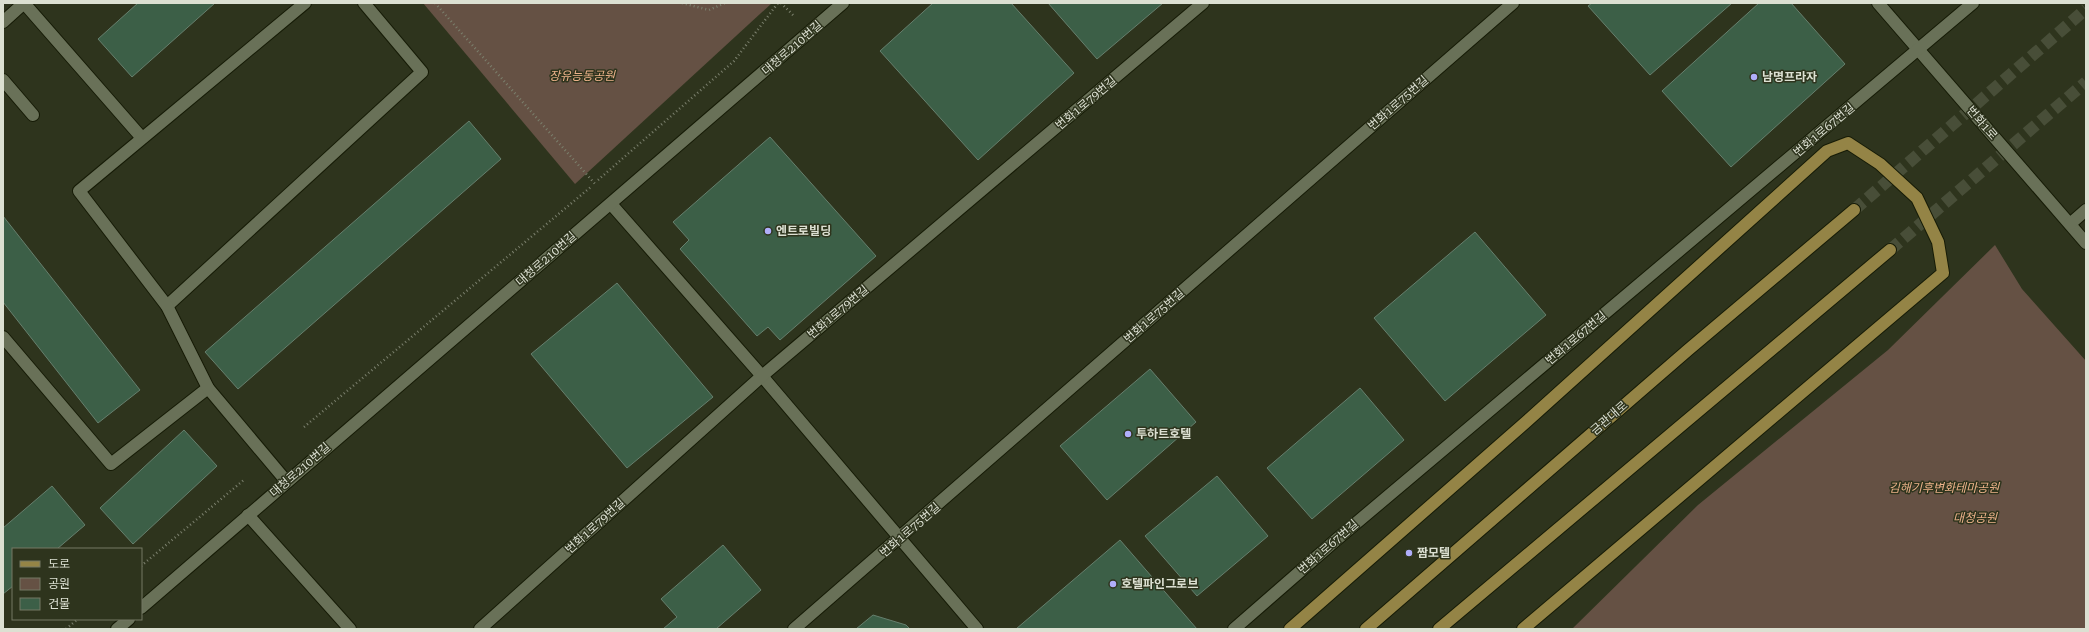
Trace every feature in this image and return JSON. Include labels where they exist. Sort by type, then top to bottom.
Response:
[{"type":"main road","points":[[1290,629],[1526,422],[1826,151],[1848,143],[1880,164],[1917,198],[1938,242],[1943,273],[1523,629]]},
{"type":"main road","name":"금관대로","points":[[1366,629],[1688,350],[1854,210]]},
{"type":"main road","points":[[1439,629],[1890,250]]},
{"type":"street","points":[[3,22],[24,3],[142,138]]},
{"type":"street","points":[[287,482],[208,388],[168,306],[79,191],[305,3]]},
{"type":"street","points":[[168,306],[422,72],[364,3]]},
{"type":"street","name":"대청로210번길","points":[[142,607],[843,3]]},
{"type":"street","name":"번화1로79번길","points":[[480,629],[762,376],[1203,3]]},
{"type":"street","name":"번화1로75번길","points":[[794,629],[1513,3]]},
{"type":"street","name":"번화1로","points":[[1878,3],[2086,243]]},
{"type":"street","name":"번화1로67번길","points":[[1234,629],[1342,535],[1973,3]]},
{"type":"street","points":[[3,80],[33,115]]},
{"type":"street","points":[[611,204],[762,376],[977,629]]},
{"type":"street","points":[[2070,224],[2086,210]]},
{"type":"street","points":[[3,337],[110,464],[208,388]]},
{"type":"street","points":[[248,515],[350,629]]},
{"type":"street","points":[[117,629],[127,620]]},
{"type":"path","points":[[435,3],[611,204]]},
{"type":"path","points":[[682,3],[709,10],[725,3]]},
{"type":"path","points":[[304,427],[595,184],[734,61],[778,3]]},
{"type":"path","points":[[142,565],[245,479]]},
{"type":"path","points":[[66,629],[77,620]]},
{"type":"green space","name":"장유능동공원","points":[[423,3],[772,3],[575,184]]},
{"type":"green space","name":"김해기후변화테마공원","points":[[1995,245],[2022,289],[2086,361],[2086,629],[1572,629],[1698,505],[1888,350]]},
{"type":"building","points":[[138,3],[215,3],[132,77],[98,39]]},
{"type":"building","points":[[933,3],[1011,3],[1074,73],[978,160],[880,51]]},
{"type":"building","points":[[1048,3],[1163,3],[1097,59]]},
{"type":"building","points":[[1592,3],[1732,3],[1650,75],[1588,6]]},
{"type":"building","name":"남명프라자","points":[[1759,3],[1791,3],[1845,64],[1731,167],[1662,91]]},
{"type":"building","points":[[469,121],[501,159],[238,389],[205,352]]},
{"type":"building","name":"엔트로빌딩","points":[[770,137],[876,256],[780,340],[768,327],[757,336],[680,249],[689,240],[673,222]]},
{"type":"building","points":[[3,216],[140,390],[98,423],[3,302]]},
{"type":"building","points":[[1475,232],[1546,315],[1445,401],[1374,318]]},
{"type":"building","points":[[617,283],[713,397],[627,468],[531,354]]},
{"type":"building","name":"투하트호텔","points":[[1150,369],[1196,422],[1107,500],[1060,446]]},
{"type":"building","points":[[1360,388],[1404,440],[1312,519],[1267,468]]},
{"type":"building","points":[[184,430],[217,466],[133,544],[100,508]]},
{"type":"building","points":[[1217,476],[1268,536],[1197,596],[1145,536]]},
{"type":"building","points":[[52,486],[85,525],[58,548],[12,548],[12,587],[3,594],[3,528]]},
{"type":"building","name":"호텔파인그로브","points":[[1120,540],[1197,629],[1016,629]]},
{"type":"building","points":[[723,545],[761,590],[716,629],[663,629],[677,617],[661,599]]},
{"type":"building","points":[[873,615],[906,625],[910,629],[856,629]]},
{"type":"tunnel","points":[[1854,210],[2086,9]]},
{"type":"tunnel","points":[[1890,250],[2086,82]]},
{"type":"place","name":"남명프라자","points":[[1754,77]]},
{"type":"place","name":"엔트로빌딩","points":[[768,231]]},
{"type":"place","name":"투하트호텔","points":[[1128,434]]},
{"type":"place","name":"짬모텔","points":[[1409,553]]},
{"type":"place","name":"호텔파인그로브","points":[[1113,584]]},
{"type":"park label","name":"대청공원","points":[[1975,518]]}]
